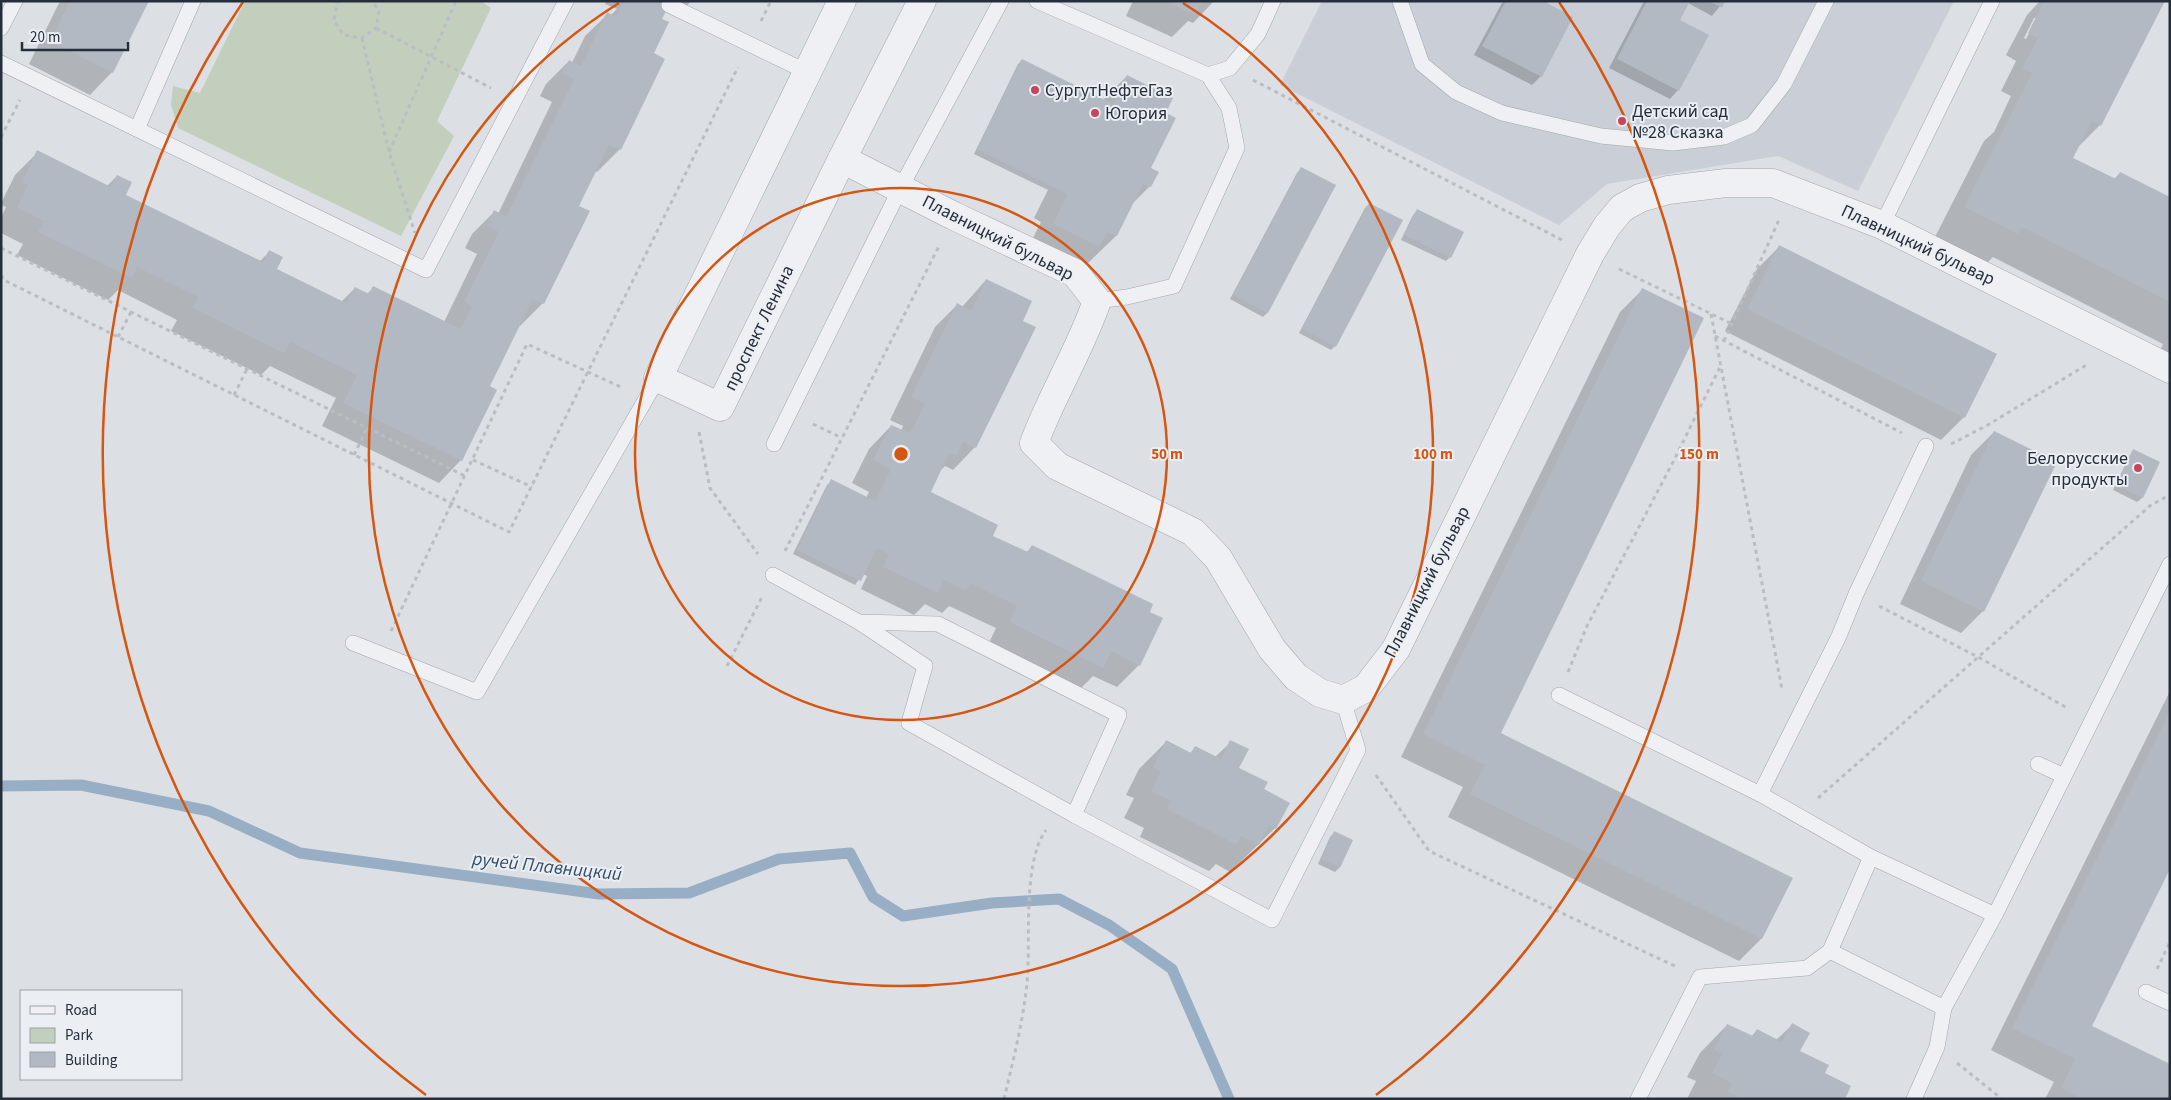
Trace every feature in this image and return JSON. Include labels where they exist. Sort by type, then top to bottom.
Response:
[{"type":"street","points":[[652,388],[842,1]]},
{"type":"street","name":"проспект Ленина","points":[[652,388],[694,394],[720,406],[922,1]]},
{"type":"street","name":"Плавницкий бульвар","points":[[842,159],[954,216],[1075,273],[1097,301]]},
{"type":"street","name":"Плавницкий бульвар","points":[[1343,700],[1366,688],[1396,649],[1590,254],[1607,226],[1622,208],[1640,198],[1668,190],[1726,183],[1773,183],[1882,225],[2170,369]]},
{"type":"street","points":[[1097,301],[1086,332],[1044,415],[1034,443],[1057,466],[1193,532],[1218,558],[1272,649],[1296,677],[1320,694],[1343,700]]},
{"type":"lane","points":[[1,28],[15,1]]},
{"type":"lane","points":[[137,129],[193,1]]},
{"type":"lane","points":[[1,63],[426,270],[566,1]]},
{"type":"lane","points":[[774,444],[900,189],[1001,1]]},
{"type":"lane","points":[[1037,1],[1208,75],[1229,108],[1237,148],[1174,286],[1128,298],[1097,301]]},
{"type":"lane","points":[[1208,75],[1230,68],[1258,34],[1273,1]]},
{"type":"lane","points":[[1400,1],[1422,64],[1456,92],[1502,112],[1601,136],[1673,143],[1724,137],[1752,125],[1784,84],[1826,1]]},
{"type":"lane","points":[[1882,225],[1992,1]]},
{"type":"lane","points":[[669,5],[806,72]]},
{"type":"lane","points":[[353,643],[477,692],[652,388]]},
{"type":"lane","points":[[1760,794],[1839,636],[1856,594],[1926,446]]},
{"type":"lane","points":[[1914,1099],[1937,1047],[1944,1008],[1995,915],[2170,564]]},
{"type":"lane","points":[[773,575],[859,622],[925,666],[909,723],[1074,815],[1272,920],[1358,750],[1343,700]]},
{"type":"lane","points":[[859,622],[938,624],[1119,715],[1074,815]]},
{"type":"lane","points":[[1559,695],[1760,794],[1870,857],[1995,915]]},
{"type":"lane","points":[[2038,764],[2064,776]]},
{"type":"lane","points":[[1638,1099],[1700,977],[1807,968],[1830,951],[1870,857]]},
{"type":"lane","points":[[1830,951],[1944,1008]]},
{"type":"lane","points":[[2146,992],[2170,1003]]},
{"type":"path","points":[[333,1],[339,2],[334,21],[344,36],[362,38],[376,28],[379,11],[372,1]]},
{"type":"path","points":[[389,152],[456,1]]},
{"type":"path","points":[[1,274],[4,280],[509,532],[771,1]]},
{"type":"path","points":[[376,28],[515,100]]},
{"type":"path","points":[[362,38],[389,152],[426,270]]},
{"type":"path","points":[[1230,68],[1590,254],[1732,324]]},
{"type":"path","points":[[1,137],[30,78]]},
{"type":"path","points":[[1724,341],[1793,190]]},
{"type":"path","points":[[727,666],[954,216]]},
{"type":"path","points":[[1,248],[465,476]]},
{"type":"path","points":[[118,337],[131,312]]},
{"type":"path","points":[[1711,314],[1790,732]]},
{"type":"path","points":[[1715,336],[1926,446],[1950,444],[1968,435],[2120,344]]},
{"type":"path","points":[[380,654],[453,504],[527,344],[589,372],[652,388]]},
{"type":"path","points":[[1559,695],[1587,626],[1673,462],[1720,366]]},
{"type":"path","points":[[234,395],[247,369]]},
{"type":"path","points":[[694,394],[703,458],[710,488],[773,575]]},
{"type":"path","points":[[354,455],[367,428]]},
{"type":"path","points":[[473,460],[532,487]]},
{"type":"path","points":[[1803,818],[1811,804],[1978,657],[2151,505],[2170,495]]},
{"type":"path","points":[[1856,594],[1978,657],[2091,721]]},
{"type":"path","points":[[1358,750],[1429,851],[1700,977]]},
{"type":"path","points":[[1004,1099],[1016,1047],[1027,983],[1029,919],[1035,849],[1045,831],[1058,819],[1074,815]]},
{"type":"path","points":[[2165,952],[2170,948]]},
{"type":"path","points":[[1937,1047],[2002,1099]]},
{"type":"shaded area","name":"Детский сад №28 Сказка","points":[[1322,1],[1954,1],[1858,191],[1778,156],[1607,184],[1559,225],[1280,85]]},
{"type":"green space","points":[[245,1],[481,1],[491,8],[437,121],[454,136],[401,236],[178,128],[171,105],[173,86],[200,93]]},
{"type":"building","points":[[70,1],[149,1],[113,73],[50,41]]},
{"type":"building","points":[[624,1],[671,1],[662,19],[669,22],[654,53],[665,59],[621,150],[609,145],[579,206],[590,211],[544,304],[533,299],[490,386],[497,390],[462,461],[343,403],[357,375],[290,342],[284,353],[193,308],[198,297],[137,267],[132,278],[38,232],[44,221],[17,207],[28,185],[22,182],[37,150],[111,187],[117,175],[132,182],[126,195],[263,262],[269,250],[283,257],[277,269],[346,303],[355,287],[369,294],[373,286],[461,329],[472,306],[464,302],[499,232],[487,226],[494,210],[506,217],[574,79],[562,73],[569,60],[581,66],[607,12],[616,17]]},
{"type":"building","points":[[1165,1],[1202,1],[1195,15]]},
{"type":"building","points":[[1506,1],[1548,1],[1547,3],[1573,17],[1542,77],[1482,46]]},
{"type":"building","points":[[1647,1],[1690,1],[1680,20],[1709,35],[1679,91],[1617,59]]},
{"type":"building","points":[[1709,1],[1725,1],[1722,8]]},
{"type":"building","points":[[2044,1],[2165,1],[2101,126],[2092,121],[2073,158],[2116,179],[2120,172],[2170,197],[2170,302],[2022,227],[2018,234],[1964,207],[2032,73],[2022,68],[2038,38],[2028,33]]},
{"type":"building","points":[[1022,59],[1113,104],[1127,75],[1173,98],[1166,113],[1176,118],[1151,168],[1159,172],[1151,187],[1143,184],[1117,236],[1107,232],[1099,247],[1053,224],[1067,194],[977,149]]},
{"type":"building","points":[[1301,167],[1336,185],[1268,313],[1233,295]]},
{"type":"building","points":[[1369,203],[1403,220],[1336,347],[1302,329]]},
{"type":"building","points":[[1417,209],[1464,232],[1451,258],[1404,235]]},
{"type":"building","points":[[1779,245],[1997,354],[1965,418],[1747,309]]},
{"type":"building","points":[[986,279],[1032,301],[1023,321],[1036,327],[976,448],[963,442],[956,456],[949,453],[931,492],[998,525],[993,536],[1028,552],[1032,545],[1153,604],[1150,612],[1163,618],[1140,666],[1111,651],[1103,668],[1009,622],[1017,606],[970,583],[966,591],[944,580],[938,593],[883,567],[889,554],[877,548],[861,581],[797,550],[831,479],[875,501],[891,469],[873,460],[891,425],[910,433],[925,404],[911,397],[957,303],[971,311]]},
{"type":"building","points":[[1642,288],[1704,318],[1501,733],[1793,878],[1762,939],[1470,794],[1485,765],[1423,734]]},
{"type":"building","points":[[1994,431],[2057,462],[1984,612],[1921,581]]},
{"type":"building","points":[[2133,449],[2160,462],[2143,498],[2116,485]]},
{"type":"building","points":[[2170,711],[2170,869],[2092,1026],[2170,1064],[2170,1099],[2082,1099],[2061,1088],[2075,1059],[2012,1028]]},
{"type":"building","points":[[1166,740],[1191,753],[1195,746],[1221,759],[1230,740],[1249,749],[1239,768],[1268,782],[1264,789],[1290,803],[1276,829],[1269,825],[1259,845],[1241,836],[1237,845],[1167,809],[1171,801],[1151,791],[1161,771],[1153,767]]},
{"type":"building","points":[[1334,831],[1353,840],[1340,868],[1321,859]]},
{"type":"building","points":[[1792,1023],[1810,1033],[1800,1051],[1829,1065],[1825,1073],[1851,1086],[1845,1099],[1742,1099],[1728,1092],[1732,1083],[1712,1073],[1722,1054],[1714,1050],[1727,1024],[1753,1036],[1757,1029],[1782,1042]]},
{"type":"waterway","name":"ручей Плавницкий","points":[[1,786],[81,785],[209,811],[300,853],[599,894],[689,893],[779,859],[850,853],[873,897],[903,916],[992,903],[1059,899],[1109,925],[1172,969],[1229,1099]]},
{"type":"place","name":"СургутНефтеГаз","points":[[1035,90]]},
{"type":"place","name":"Югория","points":[[1095,113]]},
{"type":"place","name":"Детский сад №28 Сказка","points":[[1622,121]]},
{"type":"place","name":"Белорусские продукты","points":[[2138,468]]}]
